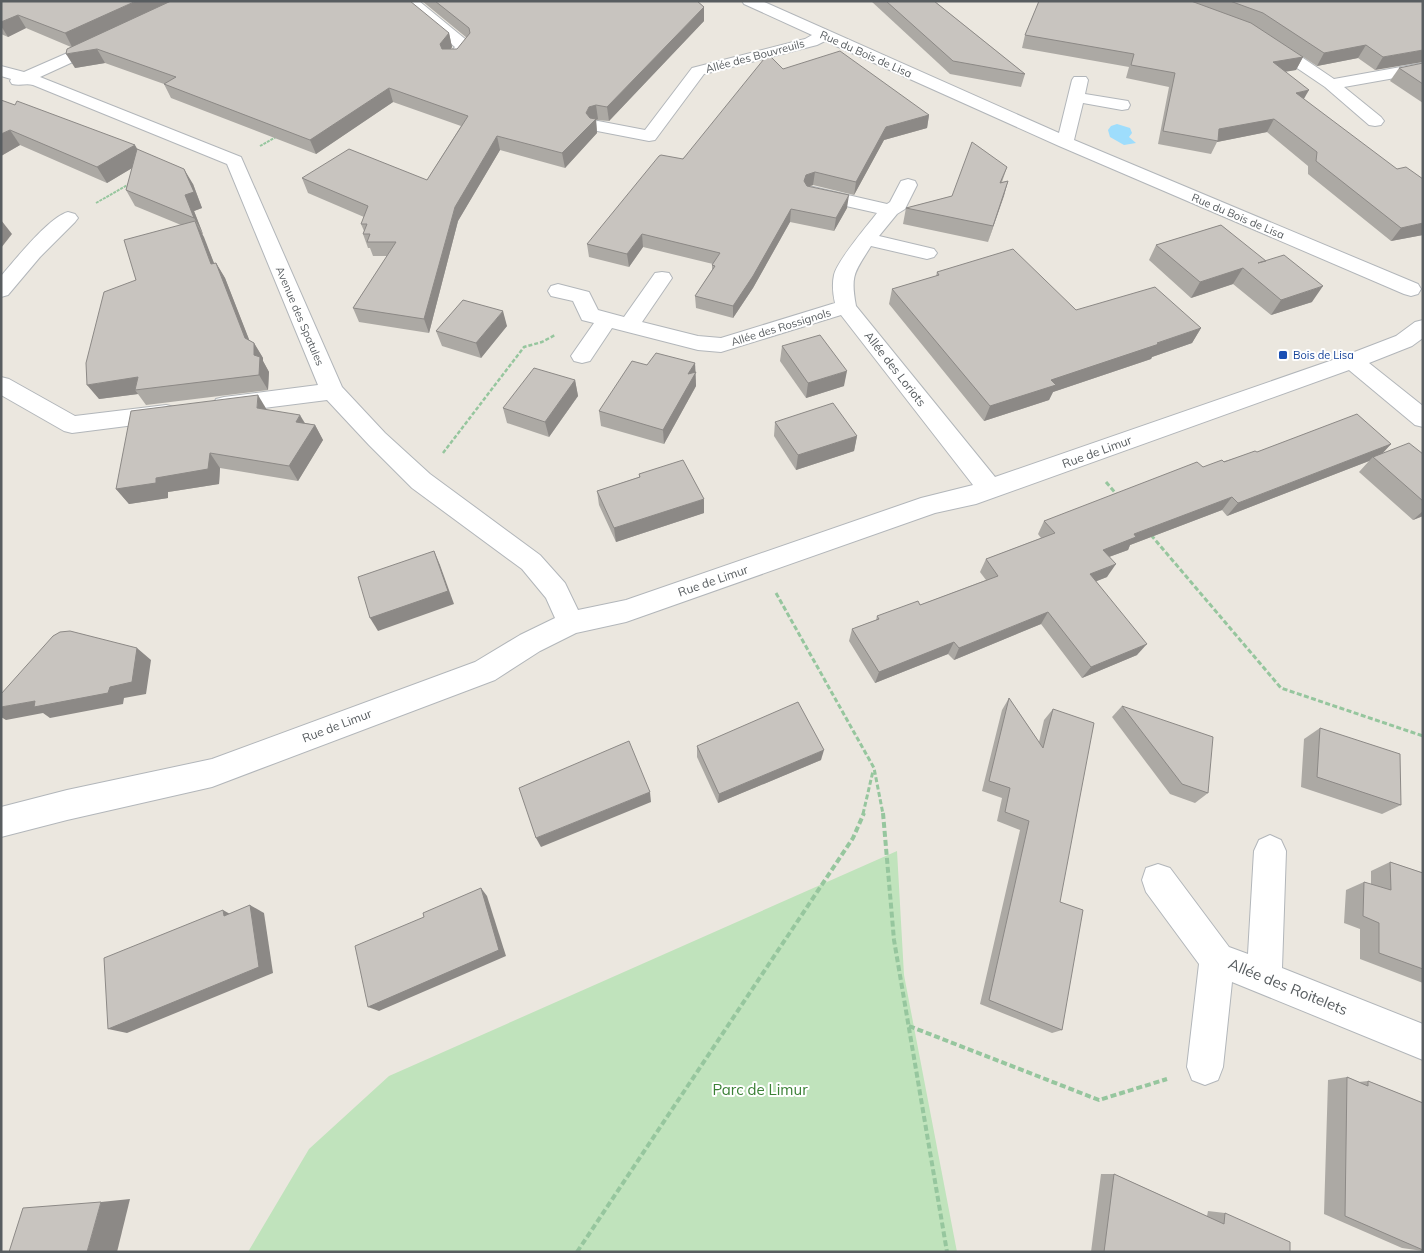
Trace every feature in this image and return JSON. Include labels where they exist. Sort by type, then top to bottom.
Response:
[{"type":"street","points":[[407,1],[412,3],[464,46],[453,59]]},
{"type":"street","name":"Rue du Bois de Lisa","points":[[748,1],[1065,142],[1417,287]]},
{"type":"street","points":[[1,88],[122,34]]},
{"type":"street","points":[[1258,35],[1331,84],[1375,121]]},
{"type":"street","name":"Allée des Bouvreuils","points":[[598,126],[649,136],[698,71],[811,42],[824,36]]},
{"type":"street","points":[[1331,84],[1423,68]]},
{"type":"street","points":[[1,71],[25,78],[235,161]]},
{"type":"street","points":[[1065,142],[1080,80]]},
{"type":"street","points":[[1076,97],[1122,106]]},
{"type":"street","name":"Avenue des Spatules","points":[[235,161],[332,391],[421,481],[530,562],[556,591],[571,624]]},
{"type":"street","points":[[846,307],[843,290],[844,274],[866,239],[890,210],[898,205],[908,185]]},
{"type":"street","points":[[812,193],[890,210]]},
{"type":"street","points":[[1,290],[47,236],[68,218]]},
{"type":"street","points":[[866,239],[927,253]]},
{"type":"street","points":[[629,326],[662,278]]},
{"type":"street","points":[[1417,287],[1408,294],[1408,301],[1423,316]]},
{"type":"street","points":[[558,291],[582,297],[598,317],[582,356]]},
{"type":"street","name":"Allée des Rossignols","points":[[598,317],[698,343],[721,345],[846,307]]},
{"type":"street","name":"Allée des Loriots","points":[[846,307],[990,489]]},
{"type":"street","name":"Rue de Limur","points":[[1,822],[67,805],[212,773],[485,670],[530,643],[571,624],[626,611],[930,505],[967,497],[1084,457],[1352,361],[1404,341],[1423,327]]},
{"type":"street","points":[[1352,361],[1423,419]]},
{"type":"street","points":[[1,385],[72,425],[332,391]]},
{"type":"street","points":[[1264,978],[1270,851]]},
{"type":"street","name":"Allée des Roitelets","points":[[1158,880],[1217,959],[1423,1042]]},
{"type":"street","points":[[1205,1066],[1217,959]]},
{"type":"path","points":[[235,161],[283,132]]},
{"type":"path","points":[[68,218],[136,180]]},
{"type":"path","points":[[421,481],[524,348],[598,317]]},
{"type":"path","points":[[1084,457],[1122,502]]},
{"type":"path","points":[[1148,532],[1281,688],[1423,736]]},
{"type":"path","points":[[760,564],[874,768],[884,818],[894,940],[947,1252]]},
{"type":"path","points":[[577,1252],[853,838],[865,810],[874,768]]},
{"type":"path","points":[[908,1026],[1099,1100],[1205,1066]]},
{"type":"green space","name":"Parc de Limur","points":[[897,851],[904,975],[957,1252],[248,1252],[309,1149],[389,1076]]},
{"type":"water","points":[[1117,124],[1130,128],[1132,133],[1129,137],[1136,143],[1124,145],[1110,137],[1108,130],[1111,126]]},
{"type":"building","points":[[1,1],[136,1],[65,33],[18,15],[1,22]]},
{"type":"building","points":[[171,1],[410,1],[449,33],[440,44],[442,49],[457,49],[470,33],[469,28],[435,1],[697,1],[704,7],[607,107],[596,105],[589,107],[586,113],[590,118],[596,119],[562,153],[497,136],[455,207],[424,319],[353,308],[396,242],[367,242],[370,234],[363,234],[367,224],[361,224],[368,206],[302,178],[349,149],[427,180],[468,116],[389,88],[310,140],[164,84],[176,77],[97,49],[66,54],[67,49]]},
{"type":"building","points":[[886,1],[934,1],[1025,74],[953,61]]},
{"type":"building","points":[[1039,1],[1191,1],[1251,23],[1303,57],[1273,62],[1309,90],[1296,93],[1397,169],[1406,167],[1423,179],[1423,223],[1401,228],[1316,161],[1317,152],[1274,119],[1219,129],[1218,141],[1163,131],[1175,73],[1131,65],[1134,54],[1025,35]]},
{"type":"building","points":[[1230,1],[1423,1],[1423,50],[1383,57],[1366,45],[1324,53],[1263,13]]},
{"type":"building","points":[[840,51],[929,115],[886,127],[856,182],[815,172],[806,175],[804,181],[807,186],[849,195],[836,218],[791,209],[753,276],[733,306],[695,296],[715,266],[712,265],[720,253],[642,234],[627,254],[587,244],[659,156],[683,159],[768,54],[783,69]]},
{"type":"building","points":[[1423,63],[1423,84],[1399,68]]},
{"type":"building","points":[[1,100],[15,105],[17,101],[135,145],[97,167],[10,130],[1,134]]},
{"type":"building","points":[[972,142],[1007,167],[1000,183],[1008,181],[993,226],[906,208],[952,196]]},
{"type":"building","points":[[137,149],[184,169],[194,192],[185,195],[194,218],[126,190]]},
{"type":"building","points":[[195,221],[211,264],[216,263],[245,338],[254,343],[254,355],[260,357],[259,375],[135,390],[138,377],[87,385],[86,363],[104,292],[136,280],[124,240]]},
{"type":"building","points":[[1221,225],[1266,261],[1284,255],[1323,286],[1281,300],[1243,268],[1200,282],[1156,245]]},
{"type":"building","points":[[1013,249],[1076,310],[1155,287],[1201,328],[1051,380],[1056,385],[990,406],[892,289],[939,275],[937,272]]},
{"type":"building","points":[[463,300],[503,311],[476,343],[436,331]]},
{"type":"building","points":[[820,335],[847,371],[808,383],[782,346]]},
{"type":"building","points":[[656,353],[695,363],[688,374],[696,372],[663,430],[599,411],[632,361],[647,365]]},
{"type":"building","points":[[534,368],[575,380],[545,422],[503,408]]},
{"type":"building","points":[[258,395],[257,408],[300,415],[296,422],[315,425],[289,466],[210,453],[208,469],[156,478],[156,483],[116,489],[131,411]]},
{"type":"building","points":[[833,403],[857,436],[798,455],[775,422]]},
{"type":"building","points":[[1357,414],[1391,444],[1238,503],[1232,497],[1134,534],[1136,537],[1103,550],[1116,564],[1090,574],[1147,644],[1091,667],[1048,612],[959,648],[954,642],[879,672],[852,629],[879,619],[877,616],[918,601],[920,605],[998,576],[986,559],[1055,533],[1044,521],[1197,462],[1203,467],[1222,460],[1224,462],[1255,451],[1257,452]]},
{"type":"building","points":[[1409,443],[1423,454],[1423,501],[1373,457]]},
{"type":"building","points":[[683,460],[704,499],[614,528],[597,491],[640,477],[639,474]]},
{"type":"building","points":[[434,551],[448,591],[370,618],[358,577]]},
{"type":"building","points":[[70,631],[137,648],[132,682],[110,687],[108,693],[34,707],[35,701],[1,707],[1,694],[53,636],[60,632]]},
{"type":"building","points":[[1009,698],[1043,748],[1053,709],[1094,723],[1060,902],[1083,910],[1062,1030],[989,1000],[1029,821],[1005,812],[1010,788],[989,781]]},
{"type":"building","points":[[798,702],[824,750],[719,794],[697,746]]},
{"type":"building","points":[[1122,706],[1213,737],[1208,793],[1182,784]]},
{"type":"building","points":[[1320,728],[1400,754],[1401,805],[1317,777]]},
{"type":"building","points":[[629,741],[650,792],[536,838],[519,788]]},
{"type":"building","points":[[1390,862],[1423,873],[1423,969],[1379,953],[1379,923],[1363,916],[1364,882],[1391,890]]},
{"type":"building","points":[[481,888],[499,950],[368,1007],[355,946],[424,917],[423,913]]},
{"type":"building","points":[[250,905],[259,967],[108,1029],[104,958],[223,910],[224,916]]},
{"type":"building","points":[[1347,1077],[1368,1086],[1368,1081],[1423,1103],[1423,1250],[1345,1216]]},
{"type":"building","points":[[1114,1174],[1224,1224],[1225,1213],[1290,1242],[1290,1252],[1104,1252]]},
{"type":"building","points":[[101,1202],[87,1252],[9,1252],[23,1208]]},
{"type":"place","name":"Bois de Lisa","points":[[1283,355]]}]
